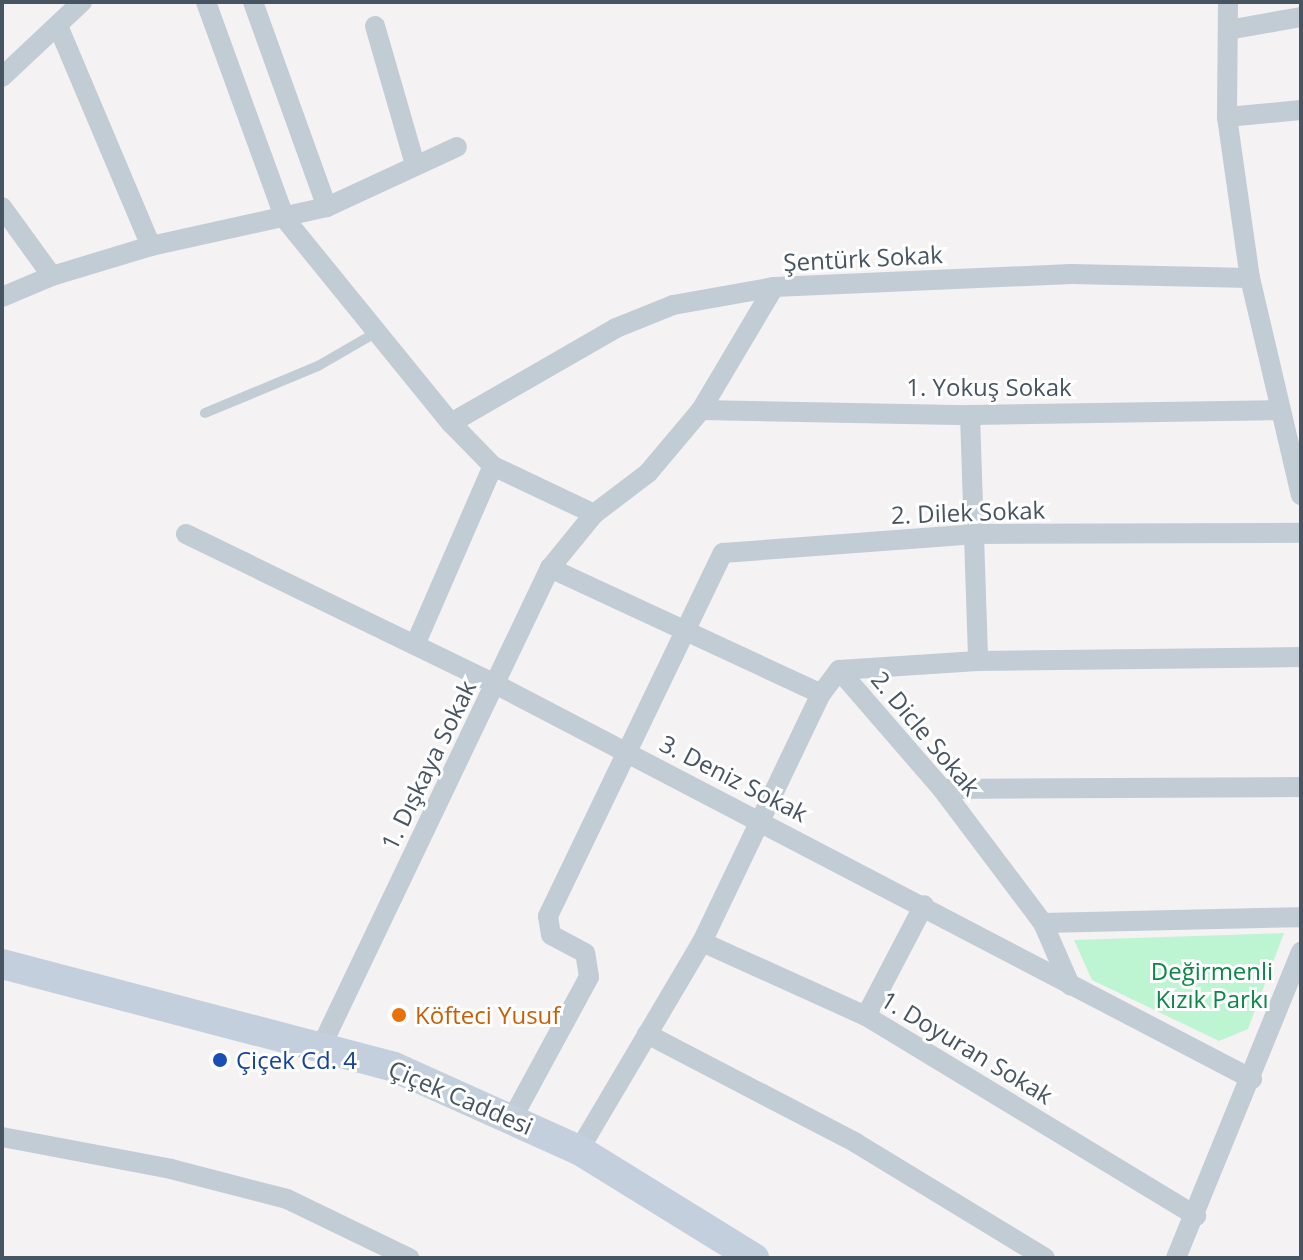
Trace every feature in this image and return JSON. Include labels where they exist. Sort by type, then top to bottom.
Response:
[{"type":"main road","name":"Çiçek Caddesi","points":[[2,964],[394,1067],[513,1117],[579,1150],[754,1258]]},
{"type":"street","points":[[2,77],[82,2]]},
{"type":"street","points":[[206,2],[285,219],[451,423],[493,466],[594,514]]},
{"type":"street","points":[[253,2],[327,207]]},
{"type":"street","points":[[1228,2],[1227,117],[1250,278],[1277,410],[1301,495]]},
{"type":"street","points":[[1228,30],[1301,17]]},
{"type":"street","points":[[58,26],[151,246]]},
{"type":"street","points":[[375,26],[415,165]]},
{"type":"street","points":[[1227,117],[1301,110]]},
{"type":"street","points":[[2,297],[52,276],[151,246],[285,219],[327,207],[457,147]]},
{"type":"street","points":[[2,207],[52,276]]},
{"type":"street","name":"Şentürk Sokak","points":[[594,514],[648,473],[701,410],[774,287],[1071,274],[1250,278]]},
{"type":"street","points":[[451,423],[616,328],[673,305],[774,287]]},
{"type":"street","name":"1. Yokuş Sokak","points":[[701,410],[970,415],[1277,410]]},
{"type":"street","points":[[970,415],[978,661]]},
{"type":"street","points":[[415,645],[493,466]]},
{"type":"street","name":"1. Dışkaya Sokak","points":[[321,1047],[550,568],[594,514]]},
{"type":"street","name":"2. Dilek Sokak","points":[[684,628],[723,553],[973,534],[1301,533]]},
{"type":"street","name":"3. Deniz Sokak","points":[[186,534],[495,684],[924,905],[1252,1079]]},
{"type":"street","points":[[550,568],[821,694]]},
{"type":"street","points":[[513,1117],[589,977],[585,953],[551,935],[548,916],[684,628]]},
{"type":"street","points":[[839,670],[978,661],[1301,657]]},
{"type":"street","name":"2. Dicle Sokak","points":[[579,1150],[702,942],[821,694],[839,670],[942,789],[1043,923],[1070,985]]},
{"type":"street","points":[[942,789],[1301,787]]},
{"type":"street","points":[[866,1016],[924,905]]},
{"type":"street","points":[[1043,923],[1301,917]]},
{"type":"street","name":"1. Doyuran Sokak","points":[[702,942],[866,1016],[1196,1216]]},
{"type":"street","points":[[1176,1258],[1252,1079],[1301,951]]},
{"type":"street","points":[[647,1034],[856,1143],[1045,1258]]},
{"type":"street","points":[[2,1137],[171,1169],[287,1199],[408,1258]]},
{"type":"lane","points":[[205,413],[318,366],[377,332]]},
{"type":"green space","name":"Değirmenli Kızık Parkı","points":[[1284,933],[1248,1029],[1219,1041],[1092,980],[1074,940]]},
{"type":"place","name":"Köfteci Yusuf","points":[[399,1015]]},
{"type":"place","name":"Çiçek Cd. 4","points":[[220,1060]]}]
